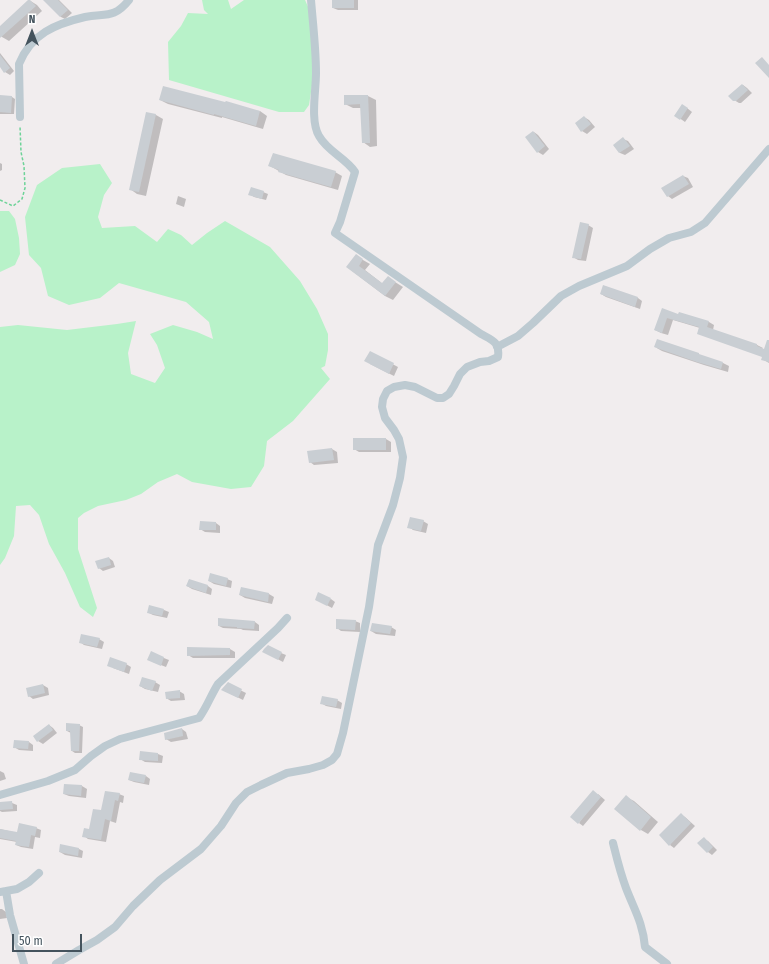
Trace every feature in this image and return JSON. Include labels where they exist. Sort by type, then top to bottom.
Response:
[{"type":"street","points":[[20,117],[20,64],[22,56],[35,39],[50,28],[86,17],[110,15],[119,10],[129,0]]},
{"type":"street","points":[[56,964],[97,940],[115,927],[133,906],[160,880],[201,849],[221,826],[236,803],[247,792],[287,773],[323,765],[332,760],[337,754],[343,733],[369,607],[378,544],[393,505],[402,464],[403,456],[399,439],[385,418],[382,408],[383,399],[388,391],[394,386],[405,385],[415,387],[436,398],[443,398],[449,394],[460,374],[467,367],[498,357],[499,350],[494,341],[481,334],[335,233],[340,222],[355,172],[351,166],[328,148],[318,136],[314,122],[316,73],[311,0]]},
{"type":"street","points":[[497,347],[518,336],[561,296],[579,286],[627,266],[650,249],[669,238],[691,232],[705,223],[769,149]]},
{"type":"street","points":[[0,795],[48,781],[76,770],[91,756],[105,746],[120,739],[199,718],[206,708],[218,684],[287,618]]},
{"type":"street","points":[[613,843],[618,864],[639,918],[644,935],[645,947],[667,964]]},
{"type":"street","points":[[24,964],[3,891],[17,889],[29,882],[39,873]]},
{"type":"path","points":[[0,200],[13,206],[22,198],[25,188],[24,166],[21,152],[20,117]]},
{"type":"green space","points":[[202,0],[228,0],[231,9],[244,0],[305,0],[309,9],[313,79],[309,105],[304,112],[279,112],[169,80],[168,42],[181,26],[188,13],[208,14],[204,10]]},
{"type":"green space","points":[[100,164],[112,183],[104,195],[98,217],[102,228],[135,226],[157,242],[168,229],[181,235],[192,245],[225,221],[270,247],[300,281],[317,309],[328,334],[328,350],[325,366],[321,368],[330,379],[293,421],[267,441],[264,466],[251,487],[231,489],[192,482],[177,474],[158,482],[141,494],[126,500],[98,506],[84,513],[78,518],[78,549],[97,608],[93,617],[80,607],[65,573],[49,544],[39,515],[30,505],[16,506],[14,536],[5,558],[0,565],[0,327],[18,325],[67,330],[136,321],[128,353],[131,374],[155,383],[165,368],[157,345],[150,334],[173,325],[197,332],[213,339],[209,322],[186,302],[119,283],[100,298],[69,305],[48,296],[41,268],[29,255],[25,217],[37,185],[62,168]]},
{"type":"green space","points":[[0,211],[9,211],[15,219],[19,238],[20,254],[15,265],[0,272]]},
{"type":"building","points":[[28,0],[36,6],[0,38],[0,26]]},
{"type":"building","points":[[43,0],[58,0],[68,10],[60,17]]},
{"type":"building","points":[[332,0],[354,0],[354,8],[332,8]]},
{"type":"building","points":[[0,55],[10,68],[4,73],[0,67]]},
{"type":"building","points":[[762,57],[769,65],[769,78],[755,63]]},
{"type":"building","points":[[742,84],[748,90],[736,101],[733,101],[728,96]]},
{"type":"building","points":[[163,86],[260,111],[256,126],[159,100]]},
{"type":"building","points":[[0,95],[12,96],[11,113],[0,112]]},
{"type":"building","points":[[344,95],[368,95],[370,143],[362,143],[360,104],[344,105]]},
{"type":"building","points":[[682,104],[688,108],[680,120],[674,116]]},
{"type":"building","points":[[146,112],[156,114],[139,192],[129,190]]},
{"type":"building","points":[[584,116],[591,124],[581,132],[575,123]]},
{"type":"building","points":[[533,131],[545,146],[537,153],[525,137]]},
{"type":"building","points":[[623,137],[630,146],[619,153],[613,145]]},
{"type":"building","points":[[273,153],[336,171],[331,187],[278,172],[279,170],[268,166]]},
{"type":"building","points":[[683,175],[689,184],[667,197],[661,188]]},
{"type":"building","points":[[251,187],[264,191],[262,199],[248,195]]},
{"type":"building","points":[[580,222],[589,224],[581,259],[572,258]]},
{"type":"building","points":[[356,254],[363,259],[359,266],[382,283],[388,276],[396,282],[385,296],[346,267]]},
{"type":"building","points":[[603,285],[638,297],[635,307],[600,294]]},
{"type":"building","points":[[662,308],[678,314],[679,312],[709,321],[707,327],[757,344],[757,346],[764,349],[767,340],[769,340],[769,362],[761,360],[762,357],[697,334],[699,327],[667,318],[662,333],[654,330]]},
{"type":"building","points":[[657,339],[723,362],[721,369],[654,347]]},
{"type":"building","points":[[370,351],[394,363],[389,374],[364,361]]},
{"type":"building","points":[[353,438],[386,438],[386,450],[353,450]]},
{"type":"building","points":[[332,448],[334,460],[309,463],[307,451]]},
{"type":"building","points":[[410,517],[424,520],[421,531],[407,528]]},
{"type":"building","points":[[200,521],[216,522],[216,530],[199,530]]},
{"type":"building","points":[[109,557],[111,565],[98,569],[95,561]]},
{"type":"building","points":[[210,573],[228,578],[226,586],[208,581]]},
{"type":"building","points":[[189,579],[208,585],[206,593],[186,586]]},
{"type":"building","points":[[241,587],[269,593],[268,602],[239,595]]},
{"type":"building","points":[[318,592],[331,598],[327,606],[315,600]]},
{"type":"building","points":[[149,605],[164,609],[162,616],[147,613]]},
{"type":"building","points":[[218,618],[255,621],[254,629],[218,626]]},
{"type":"building","points":[[336,619],[356,620],[355,630],[336,629]]},
{"type":"building","points":[[372,623],[392,626],[390,634],[370,631]]},
{"type":"building","points":[[81,634],[100,638],[97,647],[79,643]]},
{"type":"building","points":[[268,645],[282,652],[278,660],[262,652]]},
{"type":"building","points":[[187,647],[230,648],[230,655],[187,656]]},
{"type":"building","points":[[151,651],[164,657],[161,666],[147,660]]},
{"type":"building","points":[[110,657],[127,663],[124,672],[107,666]]},
{"type":"building","points":[[142,677],[156,681],[152,691],[139,686]]},
{"type":"building","points":[[228,682],[242,689],[238,698],[221,690]]},
{"type":"building","points":[[43,684],[45,693],[28,697],[26,688]]},
{"type":"building","points":[[180,690],[180,698],[166,699],[165,692]]},
{"type":"building","points":[[322,696],[338,699],[336,707],[320,704]]},
{"type":"building","points":[[66,723],[80,724],[79,751],[71,751],[70,731],[66,731]]},
{"type":"building","points":[[49,724],[53,730],[37,742],[33,736]]},
{"type":"building","points":[[182,728],[183,736],[165,740],[164,733]]},
{"type":"building","points":[[14,740],[29,741],[28,749],[13,748]]},
{"type":"building","points":[[140,751],[158,753],[158,761],[139,760]]},
{"type":"building","points":[[130,772],[146,775],[144,783],[128,780]]},
{"type":"building","points":[[64,784],[82,785],[81,796],[63,794]]},
{"type":"building","points":[[593,790],[601,797],[578,824],[570,817]]},
{"type":"building","points":[[105,791],[120,793],[118,801],[115,800],[111,821],[105,819],[101,840],[82,837],[84,828],[89,829],[93,809],[101,810]]},
{"type":"building","points":[[626,795],[651,817],[640,831],[614,809]]},
{"type":"building","points":[[12,801],[13,809],[0,810],[0,802]]},
{"type":"building","points":[[681,813],[691,823],[669,846],[659,835]]},
{"type":"building","points":[[19,823],[37,827],[35,836],[31,835],[29,847],[15,845],[16,841],[0,838],[0,829],[17,832]]},
{"type":"building","points":[[704,837],[713,847],[707,853],[697,843]]},
{"type":"building","points":[[60,844],[79,848],[78,856],[59,852]]}]
